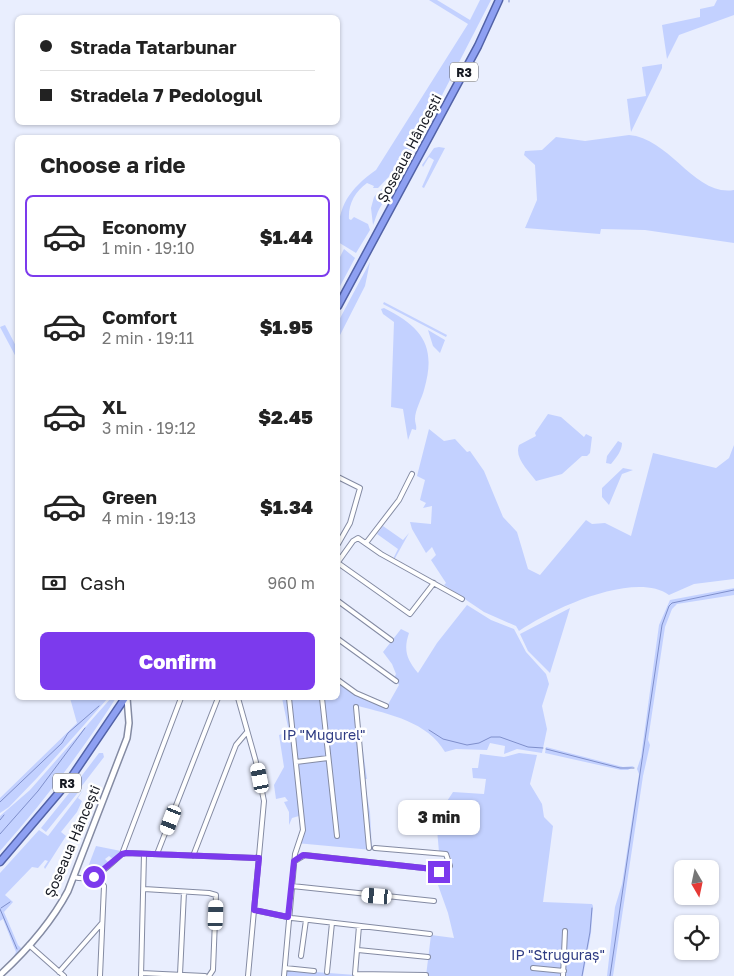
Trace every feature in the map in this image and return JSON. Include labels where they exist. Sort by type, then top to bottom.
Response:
[{"type":"highway","name":"Șoseaua Hâncești","points":[[340,302],[478,46],[499,0]]},
{"type":"highway","name":"Șoseaua Hâncești","points":[[0,862],[68,782],[125,700]]},
{"type":"street","points":[[366,543],[399,500],[412,474]]},
{"type":"street","points":[[340,478],[360,488],[350,523],[340,540]]},
{"type":"street","points":[[340,560],[356,538],[462,599]]},
{"type":"street","points":[[340,564],[412,614],[434,583]]},
{"type":"street","points":[[340,602],[392,640]]},
{"type":"street","points":[[340,640],[396,681]]},
{"type":"street","points":[[340,681],[362,696],[386,706]]},
{"type":"street","name":"Șoseaua Hâncești","points":[[0,975],[29,945],[61,904],[74,877],[128,734],[126,700]]},
{"type":"street","points":[[74,877],[86,879],[97,875],[122,854],[180,700]]},
{"type":"street","points":[[157,854],[217,700]]},
{"type":"street","points":[[239,700],[256,762],[264,801],[248,976]]},
{"type":"street","points":[[284,976],[294,861],[303,830],[289,700]]},
{"type":"street","points":[[322,700],[337,836]]},
{"type":"street","points":[[356,706],[369,848]]},
{"type":"street","points":[[193,856],[236,745],[247,732]]},
{"type":"street","points":[[296,762],[328,758]]},
{"type":"street","points":[[294,861],[305,855],[433,869],[443,873],[449,870],[449,859],[446,854],[375,848]]},
{"type":"street","points":[[122,854],[259,858]]},
{"type":"street","points":[[144,854],[141,975],[180,974],[207,976],[214,970],[216,897],[212,893],[144,889]]},
{"type":"street","points":[[97,875],[104,886],[100,976]]},
{"type":"street","points":[[292,886],[434,901]]},
{"type":"street","points":[[180,974],[184,892]]},
{"type":"street","points":[[254,910],[306,920],[430,934]]},
{"type":"street","points":[[301,956],[306,920]]},
{"type":"street","points":[[59,972],[102,923]]},
{"type":"street","points":[[327,972],[332,923]]},
{"type":"street","points":[[359,926],[355,974],[426,975]]},
{"type":"street","points":[[533,968],[563,974],[565,931]]},
{"type":"street","points":[[29,945],[64,976]]},
{"type":"street","points":[[358,950],[428,957]]},
{"type":"street","points":[[284,968],[314,971]]},
{"type":"green space","points":[[429,0],[437,0],[470,20],[480,0],[491,0],[409,156],[378,188],[373,188],[374,186],[367,183],[353,199],[349,219],[351,220],[354,217],[368,224],[370,230],[356,253],[340,243],[340,219],[346,200],[366,177],[376,170],[468,24]]},
{"type":"green space","points":[[717,0],[734,0],[734,15],[679,35],[667,59],[662,25],[700,17],[700,9],[714,6]]},
{"type":"green space","points":[[662,64],[662,68],[631,132],[627,99],[646,96],[642,67]]},
{"type":"green space","points":[[629,135],[644,139],[657,146],[707,185],[720,190],[734,190],[734,243],[645,230],[601,229],[600,234],[525,228],[537,200],[535,165],[524,155],[525,151],[542,150],[556,137],[585,141]]},
{"type":"green space","points":[[434,148],[445,148],[424,188],[422,187],[434,160],[429,157],[423,167],[422,165]]},
{"type":"green space","points":[[406,164],[380,208],[373,225],[371,208],[374,197]]},
{"type":"green space","points":[[344,249],[355,258],[340,286],[340,257]]},
{"type":"green space","points":[[370,262],[365,286],[340,335],[340,318]]},
{"type":"green space","points":[[384,302],[447,335],[446,337],[383,304]]},
{"type":"green space","points":[[384,308],[397,315],[417,331],[427,350],[429,361],[428,375],[415,415],[416,430],[412,429],[408,440],[403,409],[391,407],[394,322],[383,314],[381,309]]},
{"type":"green space","points":[[5,325],[15,344],[15,355],[0,327]]},
{"type":"green space","points":[[428,330],[445,340],[440,353],[433,346]]},
{"type":"green space","points":[[548,414],[561,417],[584,437],[586,434],[592,437],[590,453],[587,456],[582,456],[562,474],[536,481],[520,459],[518,450],[519,445],[536,436],[535,433]]},
{"type":"green space","points":[[429,429],[444,441],[455,439],[467,452],[470,451],[484,471],[503,517],[517,532],[528,569],[540,575],[586,520],[592,524],[605,523],[631,536],[653,453],[716,468],[729,458],[734,445],[734,579],[694,584],[669,595],[654,589],[635,587],[614,590],[571,604],[533,622],[519,631],[516,626],[484,612],[444,585],[446,583],[431,560],[436,555],[432,547],[426,553],[412,529],[410,522],[431,524],[432,506],[423,508],[426,503],[420,500],[425,480],[417,476]]},
{"type":"green space","points":[[618,441],[622,443],[620,452],[611,464],[606,463],[607,456]]},
{"type":"green space","points":[[623,468],[633,470],[622,474],[609,505],[602,497],[602,488]]},
{"type":"green space","points":[[383,526],[403,540],[409,533],[394,560],[398,549],[377,534]]},
{"type":"green space","points":[[734,588],[734,595],[677,604],[672,609],[665,627],[648,740],[650,745],[643,776],[613,976],[607,976],[615,907],[622,884],[659,625],[670,600]]},
{"type":"green space","name":"IP \"Mugurel\"","points":[[467,605],[491,620],[514,629],[526,652],[546,674],[549,684],[542,706],[547,729],[542,753],[517,749],[504,754],[505,746],[490,743],[487,750],[456,749],[445,752],[429,733],[418,726],[395,716],[358,706],[361,751],[363,751],[367,779],[364,779],[370,812],[372,850],[296,843],[301,831],[299,816],[292,818],[289,825],[289,812],[284,802],[288,801],[285,797],[276,799],[274,785],[284,767],[279,735],[289,732],[282,700],[340,700],[340,683],[386,708],[399,685],[394,678],[396,674],[392,664],[383,652],[401,629],[409,633],[406,650],[411,664],[418,673],[437,643]]},
{"type":"green space","points":[[570,608],[550,673],[528,651],[520,634]]},
{"type":"green space","points":[[71,700],[106,700],[37,778],[9,807],[0,813],[0,798],[77,723]]},
{"type":"green space","points":[[109,700],[115,700],[46,796],[0,851],[0,816],[30,790]]},
{"type":"green space","points":[[546,747],[623,767],[634,766],[628,770],[621,770],[545,753]]},
{"type":"green space","points":[[99,753],[103,753],[104,757],[81,787],[77,782]]},
{"type":"green space","name":"IP \"Struguraș\"","points":[[519,753],[537,755],[530,784],[542,804],[544,817],[553,826],[543,902],[592,904],[593,906],[591,933],[583,976],[426,976],[431,935],[454,938],[438,885],[440,877],[445,877],[451,872],[452,860],[448,853],[439,852],[436,818],[453,792],[484,794],[486,779],[473,778],[472,768],[478,768],[480,754],[504,757]]},
{"type":"green space","points":[[77,786],[80,790],[46,832],[41,828],[74,787]]},
{"type":"green space","points":[[83,790],[78,798],[82,801],[77,812],[61,832],[66,836],[45,869],[44,867],[48,861],[45,860],[38,868],[32,867],[5,895],[13,902],[4,912],[18,945],[22,949],[11,961],[16,952],[3,919],[0,921],[0,873],[39,830],[48,836]]},
{"type":"green space","points":[[96,846],[121,851],[113,859],[109,856],[105,859],[109,863],[99,871],[88,867]]},
{"type":"green space","points":[[287,970],[356,975],[359,976],[285,976]]},
{"type":"waterway","points":[[610,976],[662,625],[672,603],[734,590]]},
{"type":"waterway","points":[[0,802],[62,743],[68,733],[99,706]]},
{"type":"waterway","points":[[0,834],[38,791],[85,728]]},
{"type":"waterway","points":[[429,730],[443,739],[467,745],[479,743],[491,737],[500,737],[528,747],[543,748]]},
{"type":"waterway","points":[[546,749],[620,768],[634,768]]},
{"type":"waterway","points":[[0,820],[4,815]]},
{"type":"waterway","points":[[1,908],[10,902]]},
{"type":"waterway","points":[[582,976],[590,932],[592,908]]},
{"type":"waterway","points":[[0,909],[17,949]]},
{"type":"route","points":[[94,877],[122,854],[126,853],[259,858],[254,910],[288,917],[294,861],[303,855],[433,869],[439,872]]}]
